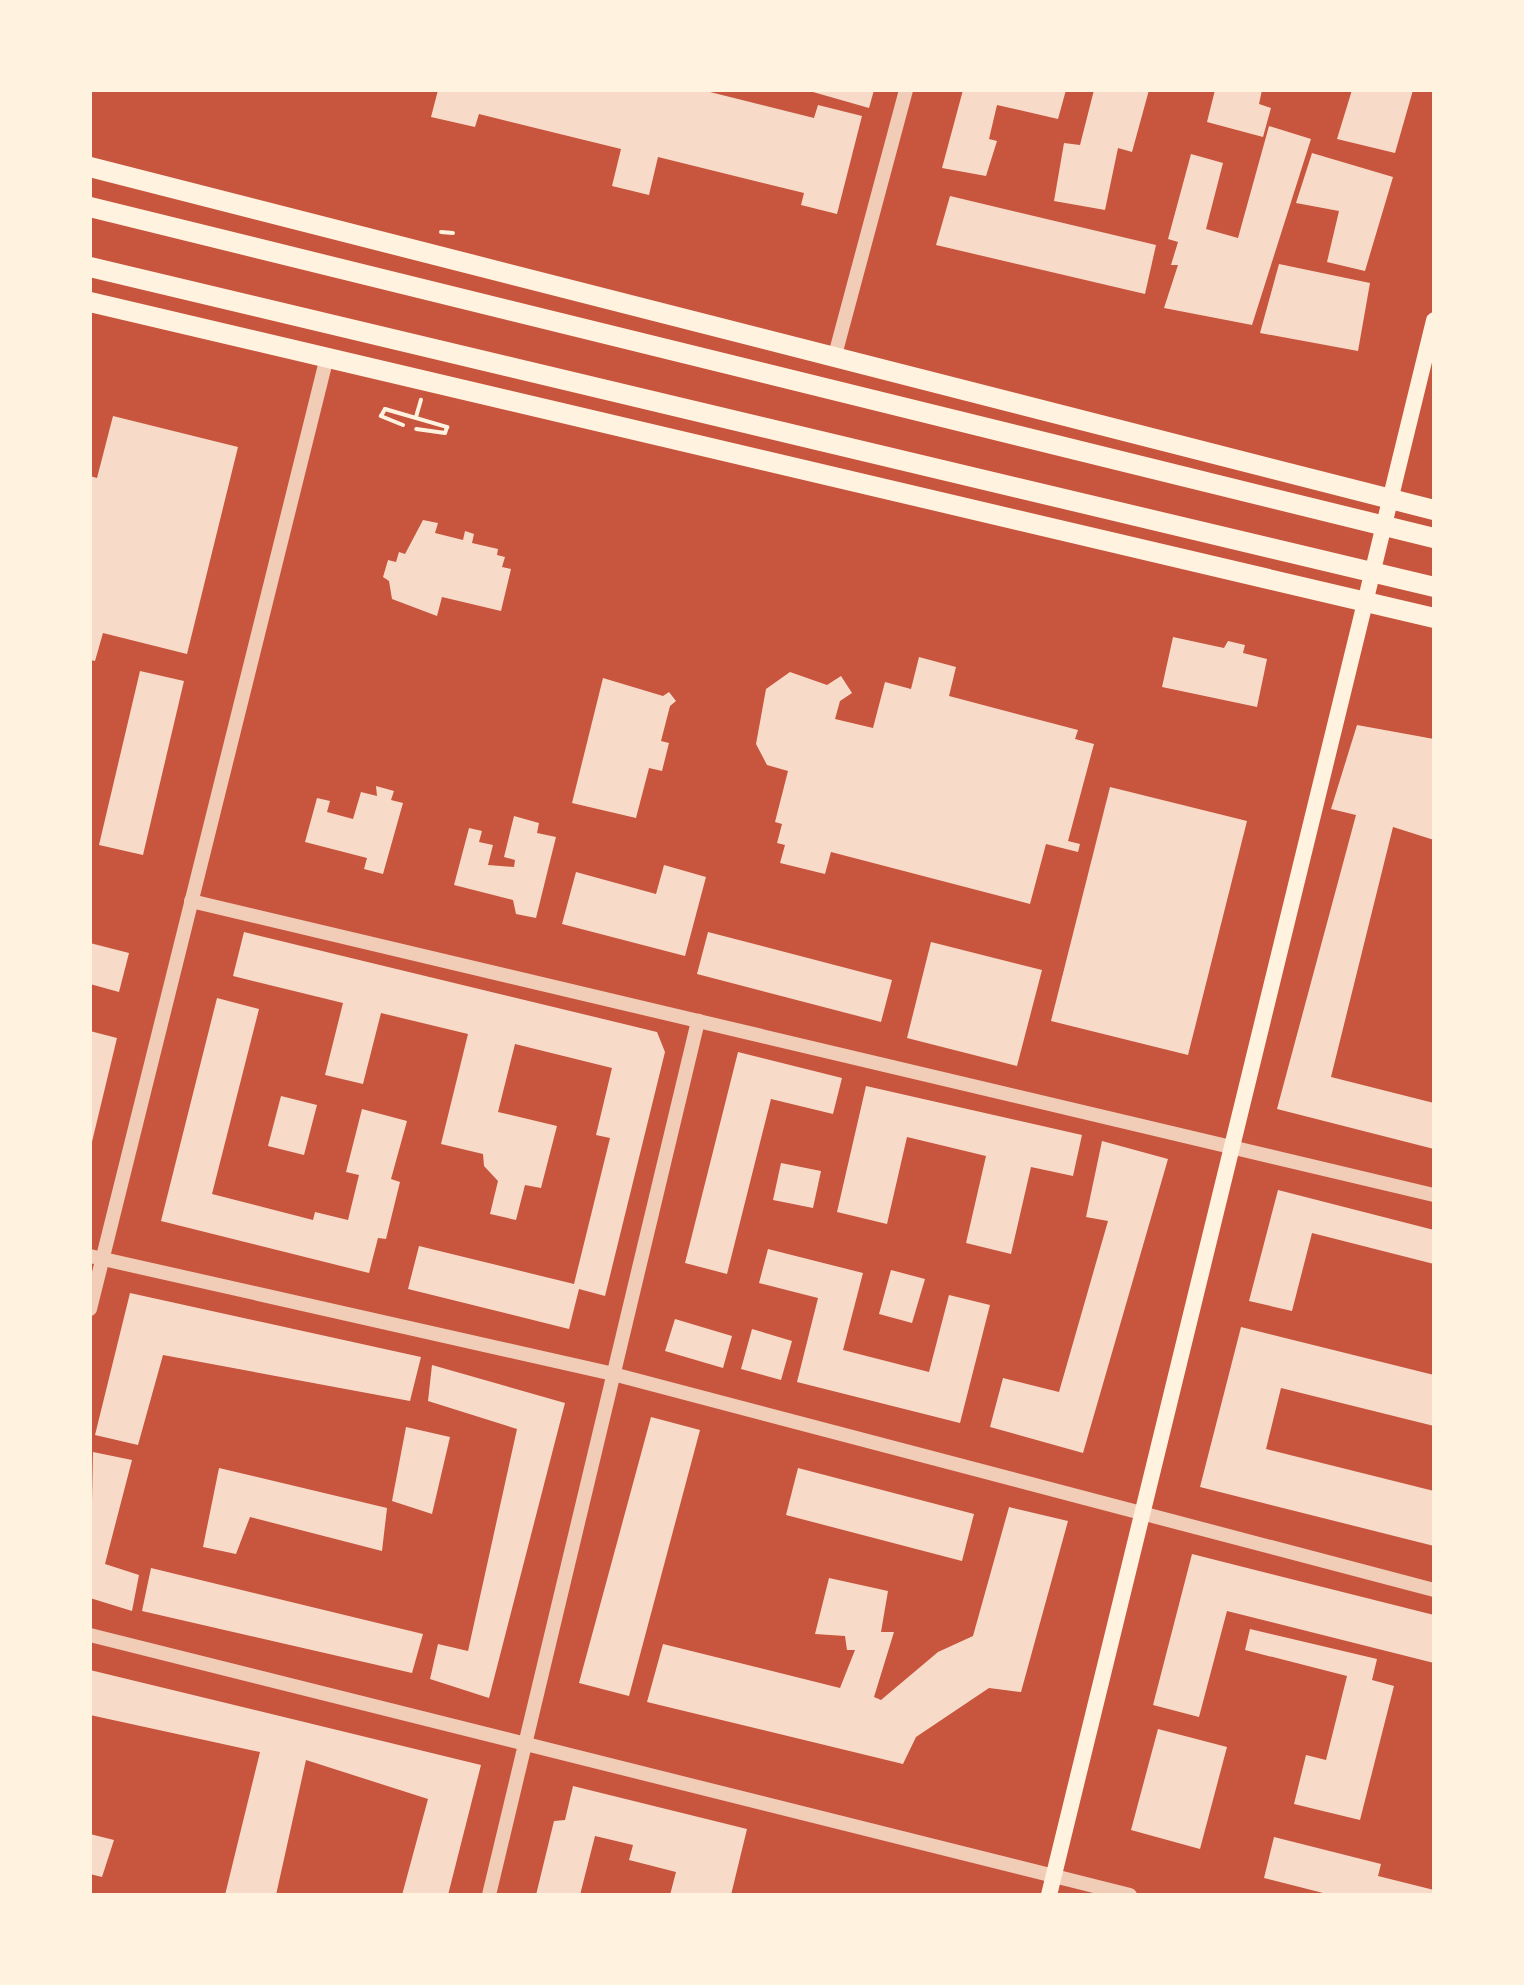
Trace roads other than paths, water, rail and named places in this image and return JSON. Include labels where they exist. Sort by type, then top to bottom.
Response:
[{"type":"main road","points":[[90,167],[1434,510]]},
{"type":"main road","points":[[90,207],[1434,538]]},
{"type":"main road","points":[[90,267],[1434,587]]},
{"type":"main road","points":[[90,302],[1434,618]]},
{"type":"main road","points":[[1049,1895],[1434,320]]},
{"type":"street","points":[[835,355],[906,90]]},
{"type":"street","points":[[90,1309],[96,1258],[191,901],[327,357]]},
{"type":"street","points":[[191,901],[1434,1195]]},
{"type":"street","points":[[489,1895],[698,1021]]},
{"type":"street","points":[[96,1258],[613,1374],[1145,1511],[1434,1590]]},
{"type":"street","points":[[90,1635],[1130,1895]]}]
